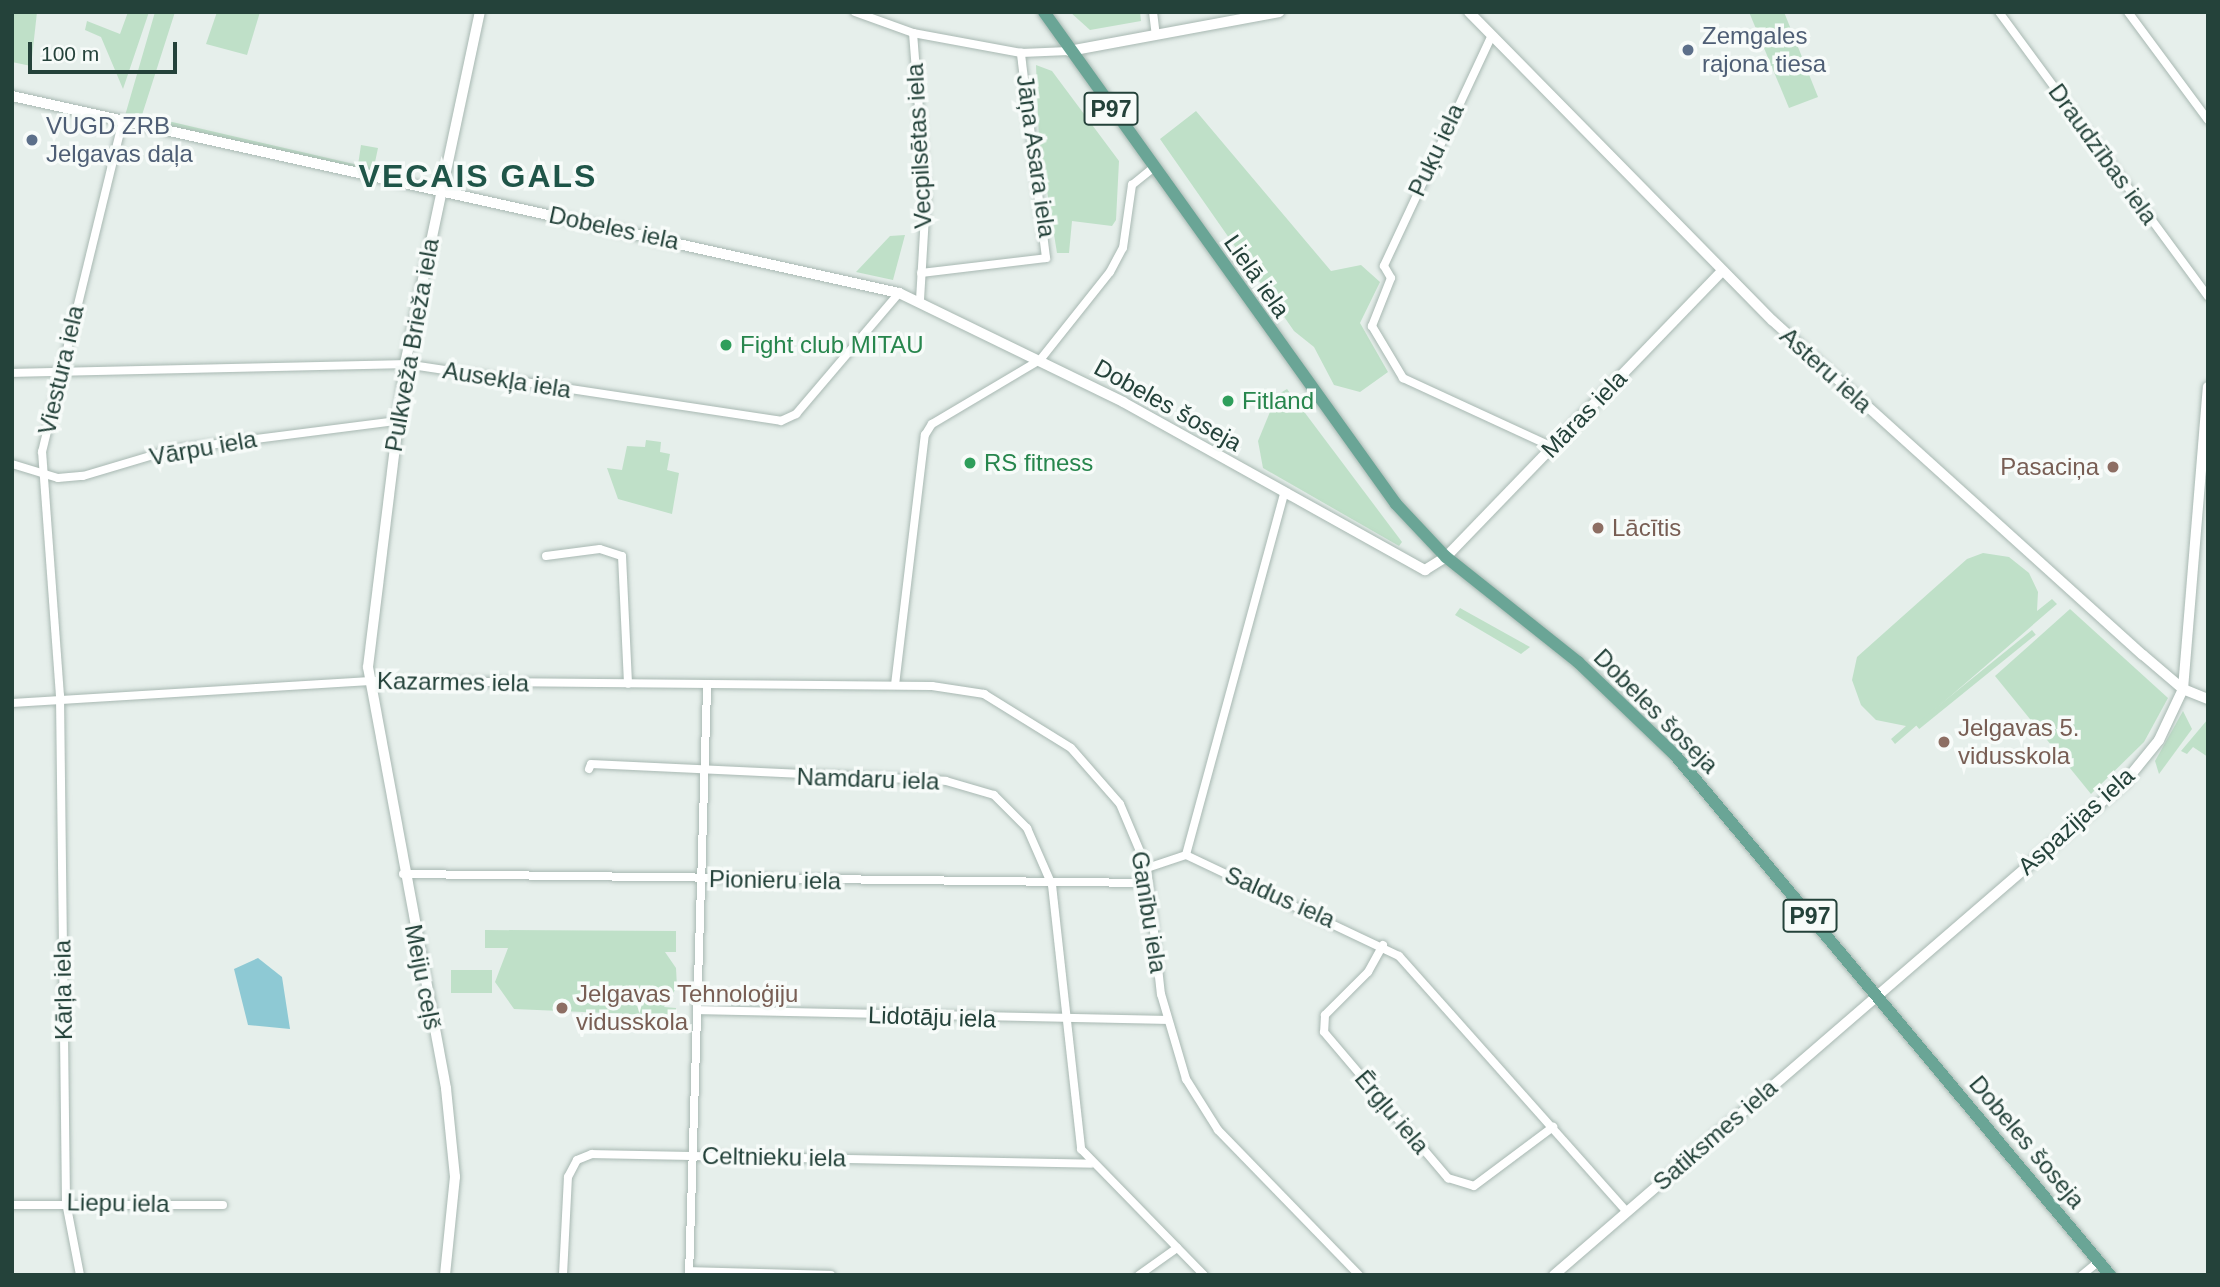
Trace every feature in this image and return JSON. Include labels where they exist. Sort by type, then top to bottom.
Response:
[{"type":"main road","name":"Lielā iela","points":[[1044,12],[1069,51],[1372,472],[1446,557]]},
{"type":"main road","name":"Dobeles šoseja","points":[[1446,557],[1631,710],[1877,996],[2110,1275]]},
{"type":"street","name":"Pulkveža Brieža iela","points":[[370,681],[405,364],[480,12]]},
{"type":"street","points":[[855,12],[913,33],[1021,53],[1069,51],[1279,12]]},
{"type":"street","points":[[1153,12],[1156,35]]},
{"type":"street","name":"Asteru iela","points":[[1469,12],[1722,271],[2183,689],[2208,699]]},
{"type":"street","name":"Draudzības iela","points":[[1999,12],[2208,296]]},
{"type":"street","points":[[2128,12],[2208,120]]},
{"type":"street","name":"Vecpilsētas iela","points":[[913,33],[926,199],[920,301]]},
{"type":"street","name":"Puķu iela","points":[[1492,36],[1384,266],[1391,278],[1373,326],[1403,377],[1552,447]]},
{"type":"street","name":"Jāņa Asara iela","points":[[922,273],[1046,258],[1021,53]]},
{"type":"street","name":"Dobeles iela","points":[[12,96],[122,125],[899,293],[1040,360]]},
{"type":"street","name":"Viestura iela","points":[[60,703],[42,452],[58,373],[122,125]]},
{"type":"street","points":[[895,685],[925,435],[932,424],[1040,360],[1110,272],[1123,248],[1132,185],[1154,167]]},
{"type":"street","name":"Māras iela","points":[[1446,557],[1722,271]]},
{"type":"street","name":"Ausekļa iela","points":[[12,373],[405,364],[781,422],[796,414],[899,293]]},
{"type":"street","name":"Dobeles šoseja","points":[[1040,360],[1408,565],[1424,570],[1446,557]]},
{"type":"street","name":"Aspazijas iela","points":[[1877,996],[2125,782],[2160,740],[2183,689],[2208,387]]},
{"type":"street","name":"Vārpu iela","points":[[12,464],[44,475],[83,476],[170,450],[397,421]]},
{"type":"street","points":[[1147,867],[1186,855],[1284,494]]},
{"type":"street","points":[[546,556],[600,549],[622,556],[628,684]]},
{"type":"street","name":"Kazarmes iela","points":[[12,703],[60,703],[370,681],[628,684],[707,688],[895,685]]},
{"type":"street","name":"Meiju ceļš","points":[[370,681],[403,874],[446,1088],[455,1177],[445,1275]]},
{"type":"street","name":"Ganību iela","points":[[895,685],[984,694],[1057,737],[1120,804],[1147,867],[1166,1020],[1186,1079],[1218,1130],[1359,1275]]},
{"type":"street","points":[[707,688],[689,1273],[831,1275]]},
{"type":"street","name":"Kārļa iela","points":[[60,703],[66,1202],[80,1275]]},
{"type":"street","name":"Namdaru iela","points":[[589,769],[591,764],[705,773],[946,781],[994,796],[1027,828],[1052,886],[1077,1133],[1091,1164]]},
{"type":"street","name":"Saldus iela","points":[[1186,855],[1382,945],[1419,975],[1627,1212]]},
{"type":"street","name":"Pionieru iela","points":[[403,874],[1052,886],[1148,883]]},
{"type":"street","name":"Ērgļu iela","points":[[1382,945],[1368,972],[1325,1015],[1324,1032],[1443,1172],[1474,1186],[1553,1127]]},
{"type":"street","name":"Satiksmes iela","points":[[1554,1275],[1877,996]]},
{"type":"street","name":"Lidotāju iela","points":[[698,1010],[1066,1021],[1166,1020]]},
{"type":"street","name":"Celtnieku iela","points":[[563,1275],[565,1190],[577,1160],[592,1154],[1091,1164]]},
{"type":"street","points":[[1091,1164],[1204,1275]]},
{"type":"street","name":"Liepu iela","points":[[12,1205],[66,1202],[223,1205]]},
{"type":"street","points":[[1139,1275],[1177,1248]]},
{"type":"street","points":[[2082,1275],[2099,1261]]},
{"type":"green space","points":[[12,12],[37,12],[31,66],[12,62]]},
{"type":"green space","points":[[128,12],[149,12],[123,89],[101,37],[85,30],[87,21],[120,34]]},
{"type":"green space","points":[[155,12],[175,12],[142,115],[358,165],[361,145],[378,148],[371,172],[144,123],[137,116],[124,119]]},
{"type":"green space","points":[[217,12],[260,12],[247,55],[206,44]]},
{"type":"green space","points":[[1070,12],[1140,12],[1141,21],[1090,30]]},
{"type":"green space","points":[[1749,12],[1784,12],[1818,97],[1789,108]]},
{"type":"green space","points":[[1036,65],[1052,71],[1119,161],[1116,220],[1112,226],[1072,221],[1069,253],[1057,253],[1039,141]]},
{"type":"green space","points":[[1196,111],[1331,271],[1361,265],[1380,282],[1360,323],[1388,372],[1360,392],[1334,385],[1314,347],[1294,331],[1160,139]]},
{"type":"green space","points":[[905,235],[893,280],[856,272],[890,236]]},
{"type":"green space","points":[[1287,389],[1402,542],[1399,546],[1263,468],[1258,441],[1277,395]]},
{"type":"green space","points":[[646,440],[661,442],[660,452],[670,454],[667,470],[679,473],[672,514],[618,499],[607,468],[622,470],[627,446],[645,447]]},
{"type":"green space","points":[[1983,553],[2009,557],[2029,573],[2038,592],[2037,611],[2052,599],[2057,604],[1895,744],[1891,739],[1906,726],[1876,720],[1861,705],[1852,680],[1857,657],[1967,559]]},
{"type":"green space","points":[[1460,608],[1530,647],[1521,654],[1455,615]]},
{"type":"green space","points":[[2070,609],[2168,698],[2144,742],[2091,794],[1995,676]]},
{"type":"green space","points":[[2032,630],[2036,635],[1919,729],[1915,724]]},
{"type":"green space","points":[[2183,711],[2192,729],[2159,774],[2155,761]]},
{"type":"green space","points":[[2208,719],[2208,757],[2193,747],[2187,754],[2181,751]]},
{"type":"green space","points":[[485,930],[676,931],[676,952],[665,952],[676,968],[677,987],[664,1007],[676,1008],[676,1016],[514,1009],[495,982],[508,948],[485,948]]},
{"type":"green space","points":[[451,970],[492,970],[492,993],[451,993]]},
{"type":"water","points":[[258,958],[282,977],[290,1029],[248,1025],[234,969]]},
{"type":"place","name":"Zemgales rajona tiesa","points":[[1688,50]]},
{"type":"place","name":"VUGD ZRB Jelgavas daļa","points":[[32,140]]},
{"type":"place","name":"Fight club MITAU","points":[[726,345]]},
{"type":"place","name":"Fitland","points":[[1228,401]]},
{"type":"place","name":"RS fitness","points":[[970,463]]},
{"type":"place","name":"Pasaciņa","points":[[2113,467]]},
{"type":"place","name":"Lācītis","points":[[1598,528]]},
{"type":"place","name":"Jelgavas 5. vidusskola","points":[[1944,742]]},
{"type":"place","name":"Jelgavas Tehnoloģiju vidusskola","points":[[562,1008]]},
{"type":"district","name":"VECAIS GALS","points":[[478,176]]}]
